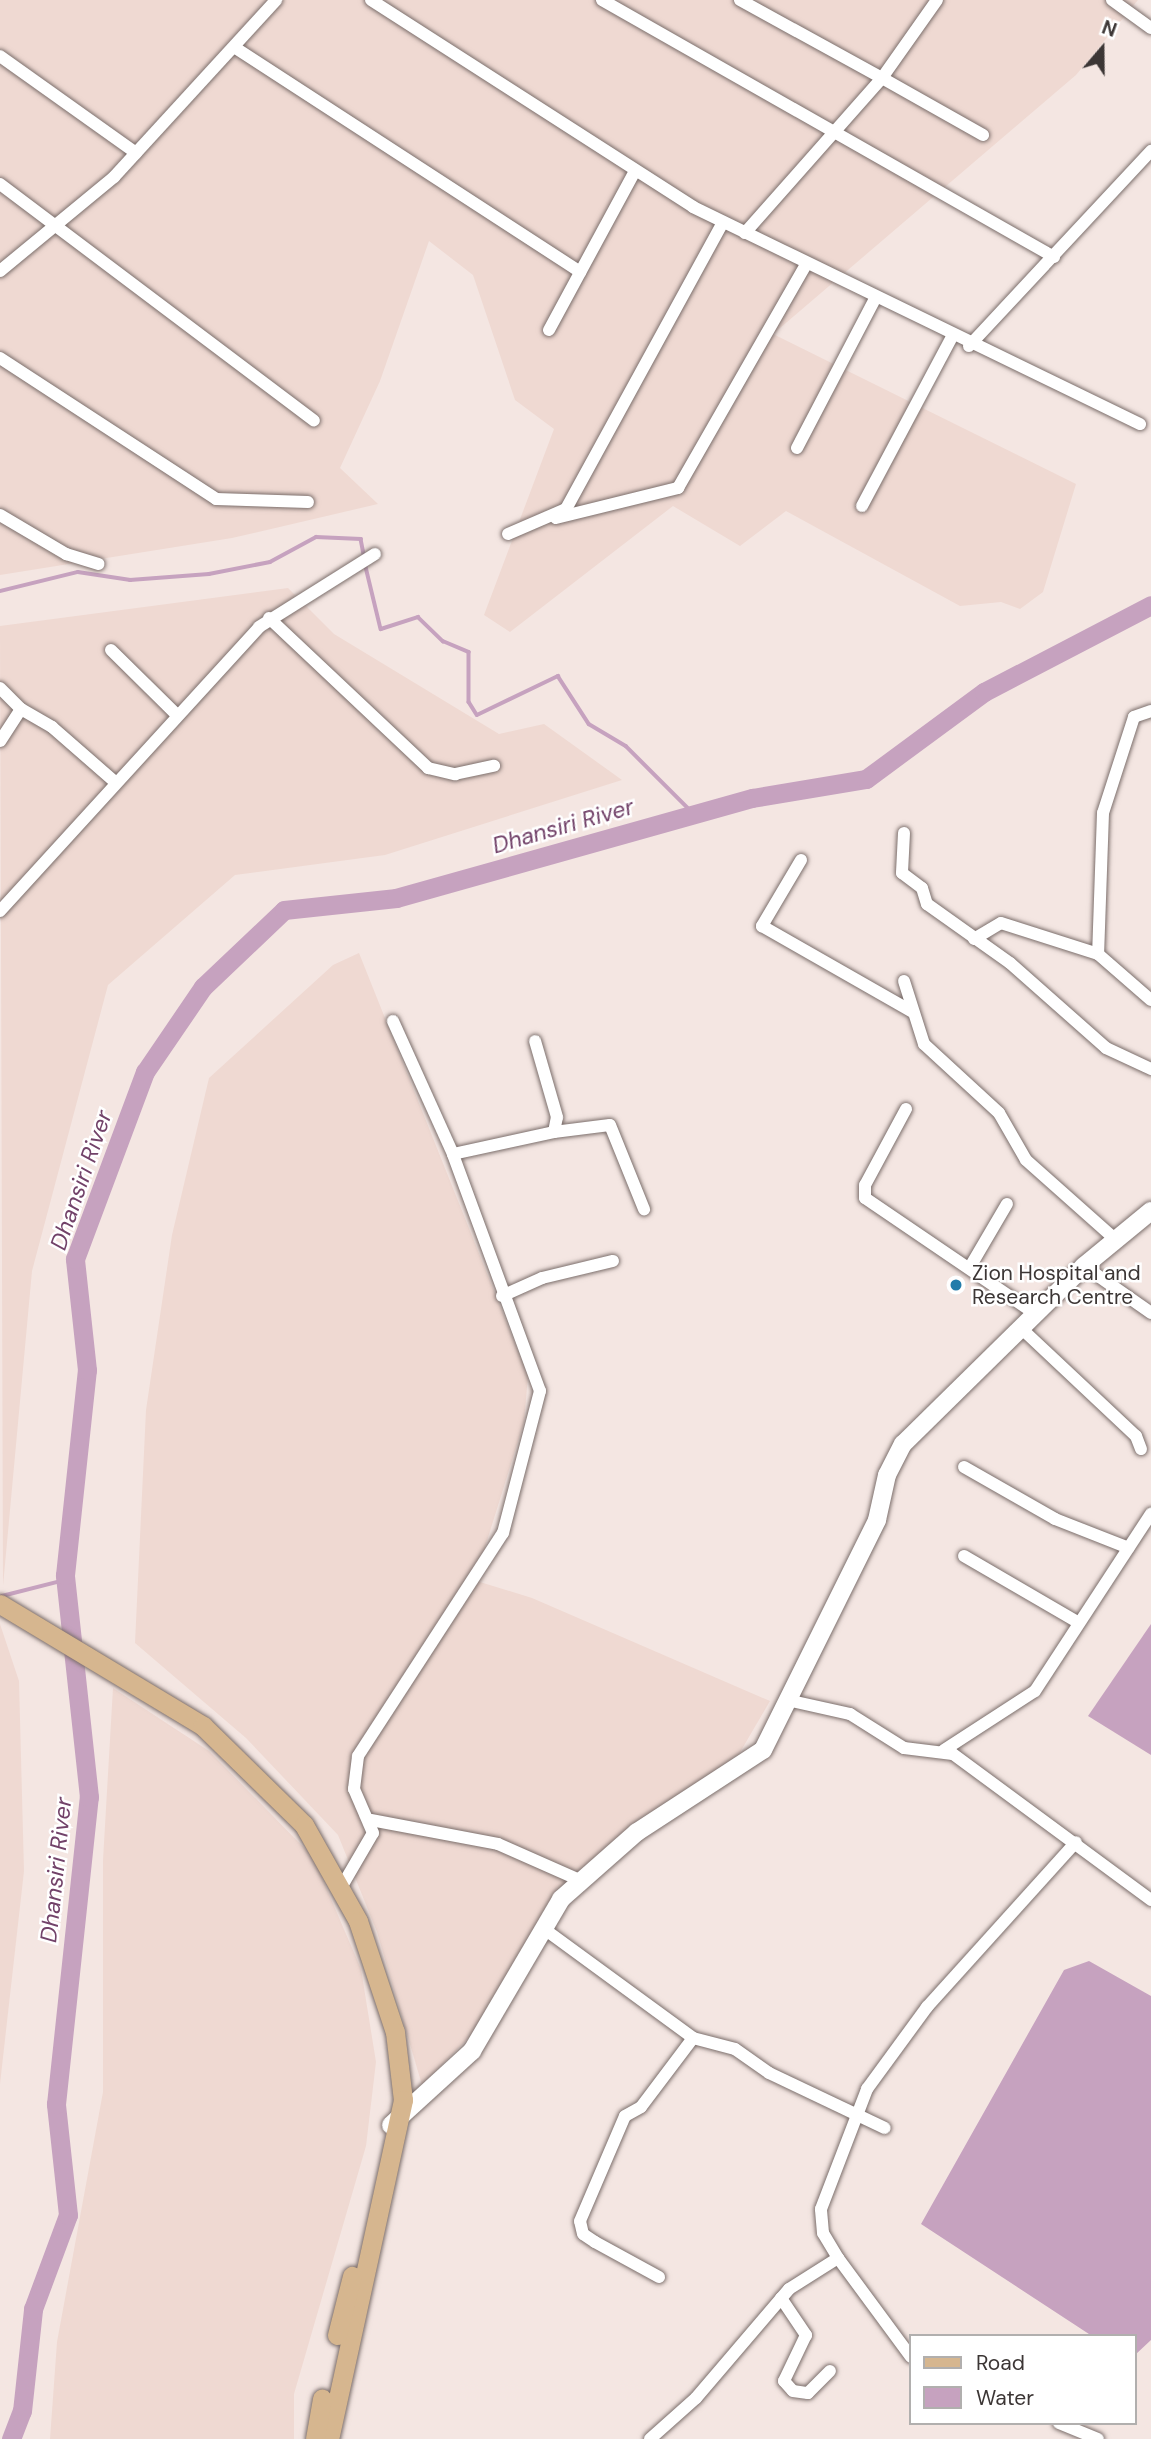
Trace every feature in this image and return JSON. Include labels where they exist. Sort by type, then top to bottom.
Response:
[{"type":"main road","points":[[0,1604],[148,1688],[203,1726],[277,1795],[342,1886],[373,1969],[389,2065],[395,2122],[329,2439]]},
{"type":"main road","points":[[315,2439],[395,2122]]},
{"type":"street","points":[[0,271],[57,229],[136,153],[276,0]]},
{"type":"street","points":[[372,0],[635,171],[723,222],[969,346],[1140,424]]},
{"type":"street","points":[[603,0],[1054,257]]},
{"type":"street","points":[[740,0],[983,135]]},
{"type":"street","points":[[746,233],[882,78],[937,0]]},
{"type":"street","points":[[1112,0],[1151,28]]},
{"type":"street","points":[[234,47],[580,272]]},
{"type":"street","points":[[0,56],[136,153]]},
{"type":"street","points":[[969,346],[1151,151]]},
{"type":"street","points":[[549,330],[635,171]]},
{"type":"street","points":[[0,184],[314,421]]},
{"type":"street","points":[[555,518],[723,222]]},
{"type":"street","points":[[508,534],[555,518],[678,488],[807,263]]},
{"type":"street","points":[[797,448],[875,299]]},
{"type":"street","points":[[862,506],[952,337]]},
{"type":"street","points":[[0,358],[216,499],[308,502]]},
{"type":"street","points":[[0,516],[66,554],[99,564]]},
{"type":"street","points":[[0,911],[115,782],[269,618],[375,554]]},
{"type":"street","points":[[269,618],[428,768],[455,774],[494,766]]},
{"type":"street","points":[[111,650],[177,715]]},
{"type":"street","points":[[0,688],[21,709],[52,727],[115,782]]},
{"type":"street","points":[[0,741],[21,709]]},
{"type":"street","points":[[1098,954],[1103,813],[1134,717],[1151,711]]},
{"type":"street","points":[[904,833],[902,873],[922,888],[939,916],[974,939],[1106,1048],[1151,1069]]},
{"type":"street","points":[[801,860],[762,926],[913,1012]]},
{"type":"street","points":[[974,939],[1000,923],[1098,954],[1151,1000]]},
{"type":"street","points":[[904,981],[924,1044],[999,1113],[1026,1160],[1116,1240]]},
{"type":"street","points":[[342,1886],[370,1846],[371,1820],[354,1789],[358,1756],[437,1627],[488,1562],[532,1431],[538,1379],[502,1296],[453,1154],[393,1021]]},
{"type":"street","points":[[535,1041],[557,1117],[554,1132]]},
{"type":"street","points":[[906,1109],[865,1185],[865,1198],[1037,1315]]},
{"type":"street","points":[[453,1154],[554,1132],[610,1125],[644,1209]]},
{"type":"street","points":[[970,1267],[1007,1204]]},
{"type":"street","points":[[395,2122],[472,2051],[547,1931],[561,1899],[584,1882],[637,1832],[750,1764],[787,1700],[877,1520],[887,1475],[903,1444],[1023,1330],[1084,1266],[1151,1211]]},
{"type":"street","points":[[502,1296],[542,1278],[613,1261]]},
{"type":"street","points":[[1084,1266],[1151,1313]]},
{"type":"street","points":[[1023,1330],[1136,1436],[1141,1449]]},
{"type":"street","points":[[964,1467],[1055,1518],[1129,1548]]},
{"type":"street","points":[[944,1750],[1021,1706],[1151,1514]]},
{"type":"street","points":[[964,1556],[1079,1623]]},
{"type":"street","points":[[787,1700],[850,1714],[904,1748],[944,1750],[1076,1842],[1151,1900]]},
{"type":"street","points":[[371,1820],[498,1844],[584,1882]]},
{"type":"street","points":[[909,2354],[838,2258],[823,2233],[821,2209],[855,2115],[919,2017],[1076,1842]]},
{"type":"street","points":[[547,1931],[693,2038],[736,2049],[855,2115],[885,2128]]},
{"type":"street","points":[[659,2277],[583,2234],[580,2221],[625,2116],[641,2107],[693,2038]]},
{"type":"street","points":[[650,2439],[696,2398],[781,2298],[838,2258]]},
{"type":"street","points":[[781,2298],[806,2335],[785,2369],[787,2386],[808,2393],[830,2371]]},
{"type":"street","points":[[1056,2439],[1062,2425],[1097,2439]]},
{"type":"shaded area","points":[[0,0],[1138,0],[1076,75],[773,334],[1076,484],[1043,592],[1020,609],[1001,602],[960,606],[786,511],[740,546],[673,506],[510,632],[484,615],[554,429],[515,400],[473,275],[429,241],[380,381],[340,468],[378,504],[232,538],[0,575]]},
{"type":"shaded area","points":[[288,588],[334,634],[499,734],[544,724],[622,780],[385,855],[235,875],[108,985],[32,1271],[3,1586],[0,626]]},
{"type":"shaded area","points":[[359,953],[528,1376],[524,1422],[481,1560],[467,1578],[532,1598],[770,1701],[739,1754],[636,1827],[557,1896],[487,2019],[422,2085],[377,1932],[338,1835],[246,1738],[135,1643],[146,1410],[172,1235],[209,1078],[333,965]]},
{"type":"shaded area","points":[[0,1624],[19,1681],[24,1871],[0,2084]]},
{"type":"shaded area","points":[[113,1688],[209,1751],[313,1857],[361,1969],[376,2062],[366,2146],[294,2394],[294,2439],[50,2439],[57,2342],[103,2092],[103,1860]]},
{"type":"water","points":[[1151,1624],[1151,1755],[1088,1716]]},
{"type":"water","points":[[1089,1961],[1151,1996],[1151,2340],[1137,2353],[1137,2334],[1089,2334],[921,2224],[1064,1970]]},
{"type":"waterway","points":[[0,591],[78,572],[130,580],[209,574],[270,562],[316,537],[361,539],[364,555]]},
{"type":"waterway","points":[[365,563],[381,629],[418,617],[443,641],[469,652],[469,702],[477,715],[558,676],[589,724],[626,746],[694,814]]},
{"type":"waterway","name":"Dhansiri River","points":[[11,2439],[22,2411],[33,2309],[68,2215],[56,2104],[89,1797],[65,1575],[87,1370],[75,1259],[145,1072],[203,987],[284,910],[396,898],[752,798],[866,779],[984,692],[1151,605]]},
{"type":"waterway","points":[[2,1596],[65,1580]]},
{"type":"place","name":"Zion Hospital and Research Centre","points":[[956,1285]]}]
